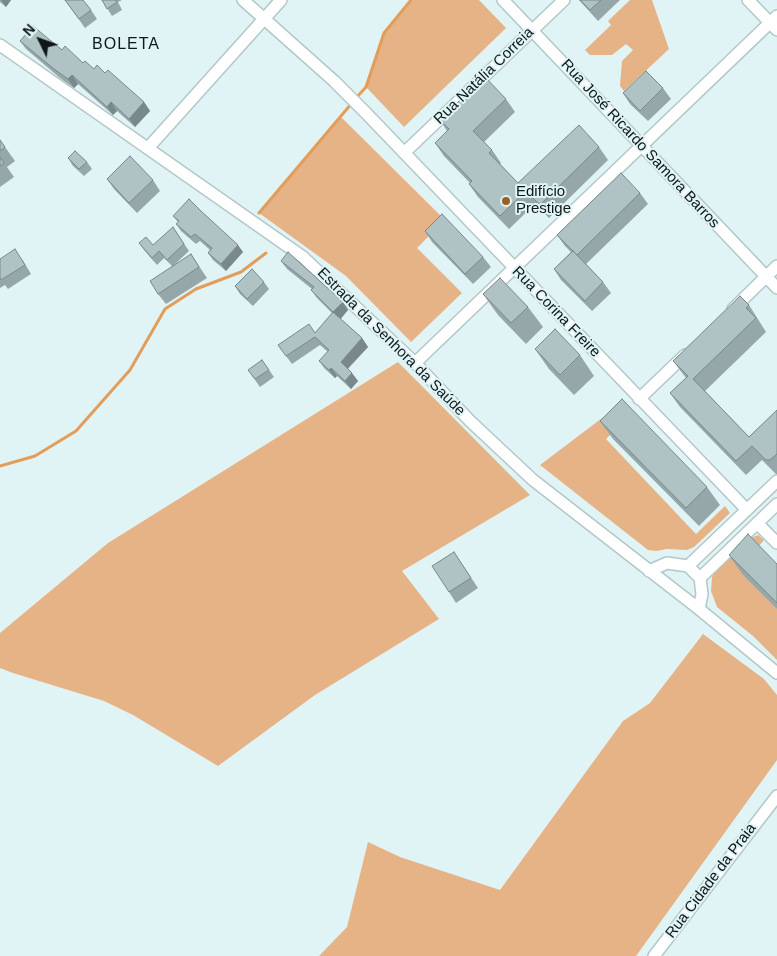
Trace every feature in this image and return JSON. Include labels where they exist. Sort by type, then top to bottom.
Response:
[{"type":"street","name":"Rua Corina Freire","points":[[243,0],[362,110],[747,510]]},
{"type":"street","points":[[148,148],[282,0]]},
{"type":"street","name":"Rua José Ricardo Samora Barros","points":[[503,0],[777,288]]},
{"type":"street","name":"Rua Natália Correia","points":[[404,153],[564,0]]},
{"type":"street","points":[[415,363],[641,147],[775,23],[748,0]]},
{"type":"street","name":"Estrada da Senhora da Saúde","points":[[0,45],[304,257],[415,363],[470,421],[533,480],[764,662]]},
{"type":"street","points":[[723,318],[777,266]]},
{"type":"street","points":[[639,398],[695,345]]},
{"type":"street","points":[[688,566],[777,481]]},
{"type":"street","points":[[700,578],[777,504]]},
{"type":"street","points":[[757,523],[777,543]]},
{"type":"street","points":[[649,571],[667,563],[688,566],[700,578],[702,594],[699,609]]},
{"type":"street","points":[[764,662],[777,673]]},
{"type":"street","points":[[764,662],[777,678]]},
{"type":"street","points":[[768,807],[777,792]]},
{"type":"street","points":[[768,807],[777,796]]},
{"type":"street","name":"Rua Cidade da Praia","points":[[654,956],[768,807]]},
{"type":"shaded area","points":[[411,0],[479,0],[506,28],[404,127],[366,87],[384,33]]},
{"type":"shaded area","points":[[630,0],[652,0],[669,49],[624,91],[620,86],[622,61],[633,50],[626,44],[612,55],[590,55],[585,50],[611,25],[608,21]]},
{"type":"shaded area","points":[[341,117],[445,220],[417,248],[462,293],[411,342],[346,276],[259,213]]},
{"type":"shaded area","points":[[398,362],[530,495],[402,571],[439,619],[315,695],[218,766],[133,715],[104,701],[0,668],[0,633],[108,543]]},
{"type":"shaded area","points":[[622,403],[632,412],[606,439],[696,534],[725,506],[730,513],[694,547],[687,550],[648,550],[540,465]]},
{"type":"shaded area","points":[[758,535],[764,540],[757,548],[777,609],[777,660],[753,636],[717,607],[711,591],[712,577],[716,570],[749,539]]},
{"type":"shaded area","points":[[703,634],[764,679],[777,695],[777,760],[636,956],[319,956],[347,927],[368,842],[400,857],[500,890],[623,721],[650,703]]},
{"type":"building","points":[[65,0],[83,0],[91,10],[79,19]]},
{"type":"building","points":[[102,0],[116,0],[117,2],[107,9]]},
{"type":"building","points":[[580,0],[601,0],[590,10]]},
{"type":"building","points":[[33,26],[62,50],[65,46],[83,63],[85,61],[94,69],[97,65],[105,73],[108,70],[144,102],[129,119],[111,102],[107,107],[72,75],[68,79],[20,41]]},
{"type":"building","points":[[646,71],[663,88],[640,111],[623,93]]},
{"type":"building","points":[[484,76],[506,99],[473,131],[492,150],[489,153],[518,183],[579,125],[599,147],[540,205],[526,191],[500,216],[469,184],[472,181],[435,143],[449,129],[440,120]]},
{"type":"building","points":[[0,140],[5,147],[0,151]]},
{"type":"building","points":[[75,151],[87,162],[79,169],[68,158]]},
{"type":"building","points":[[130,156],[153,180],[129,203],[107,179]]},
{"type":"building","points":[[0,157],[4,163],[0,166]]},
{"type":"building","points":[[621,173],[640,193],[577,255],[557,235]]},
{"type":"building","points":[[189,199],[238,245],[221,264],[208,253],[212,248],[195,234],[191,237],[176,224],[179,221],[173,216]]},
{"type":"building","points":[[442,214],[483,257],[465,274],[425,231]]},
{"type":"building","points":[[173,227],[184,244],[167,260],[159,251],[152,258],[139,243],[146,237],[153,245]]},
{"type":"building","points":[[15,249],[25,265],[1,280],[0,259]]},
{"type":"building","points":[[573,251],[603,282],[585,301],[554,269]]},
{"type":"building","points":[[288,252],[343,302],[333,312],[311,290],[314,287],[281,261]]},
{"type":"building","points":[[191,254],[199,267],[158,294],[150,281]]},
{"type":"building","points":[[252,269],[264,282],[247,299],[235,286]]},
{"type":"building","points":[[500,278],[528,307],[511,323],[483,294]]},
{"type":"building","points":[[740,296],[749,305],[746,308],[756,318],[693,379],[749,437],[777,410],[777,454],[770,460],[766,460],[752,446],[736,461],[670,393],[688,376],[673,361]]},
{"type":"building","points":[[333,312],[362,338],[341,362],[352,373],[345,381],[331,368],[329,370],[319,361],[329,350],[315,337],[286,356],[278,345],[309,324],[315,333]]},
{"type":"building","points":[[555,329],[580,355],[560,375],[535,349]]},
{"type":"building","points":[[262,360],[269,370],[255,379],[248,370]]},
{"type":"building","points":[[622,399],[707,487],[686,508],[600,421]]},
{"type":"building","points":[[748,534],[777,564],[777,603],[729,555]]},
{"type":"building","points":[[454,552],[471,578],[449,592],[432,566]]},
{"type":"waterway","points":[[356,98],[366,87],[384,33],[411,0]]},
{"type":"waterway","points":[[259,213],[352,103]]},
{"type":"waterway","points":[[0,466],[35,456],[76,431],[130,370],[165,309],[196,289],[241,272],[266,253]]},
{"type":"place","name":"Edifício Prestige","points":[[506,201]]},
{"type":"district","name":"BOLETA","points":[[126,45]]}]
